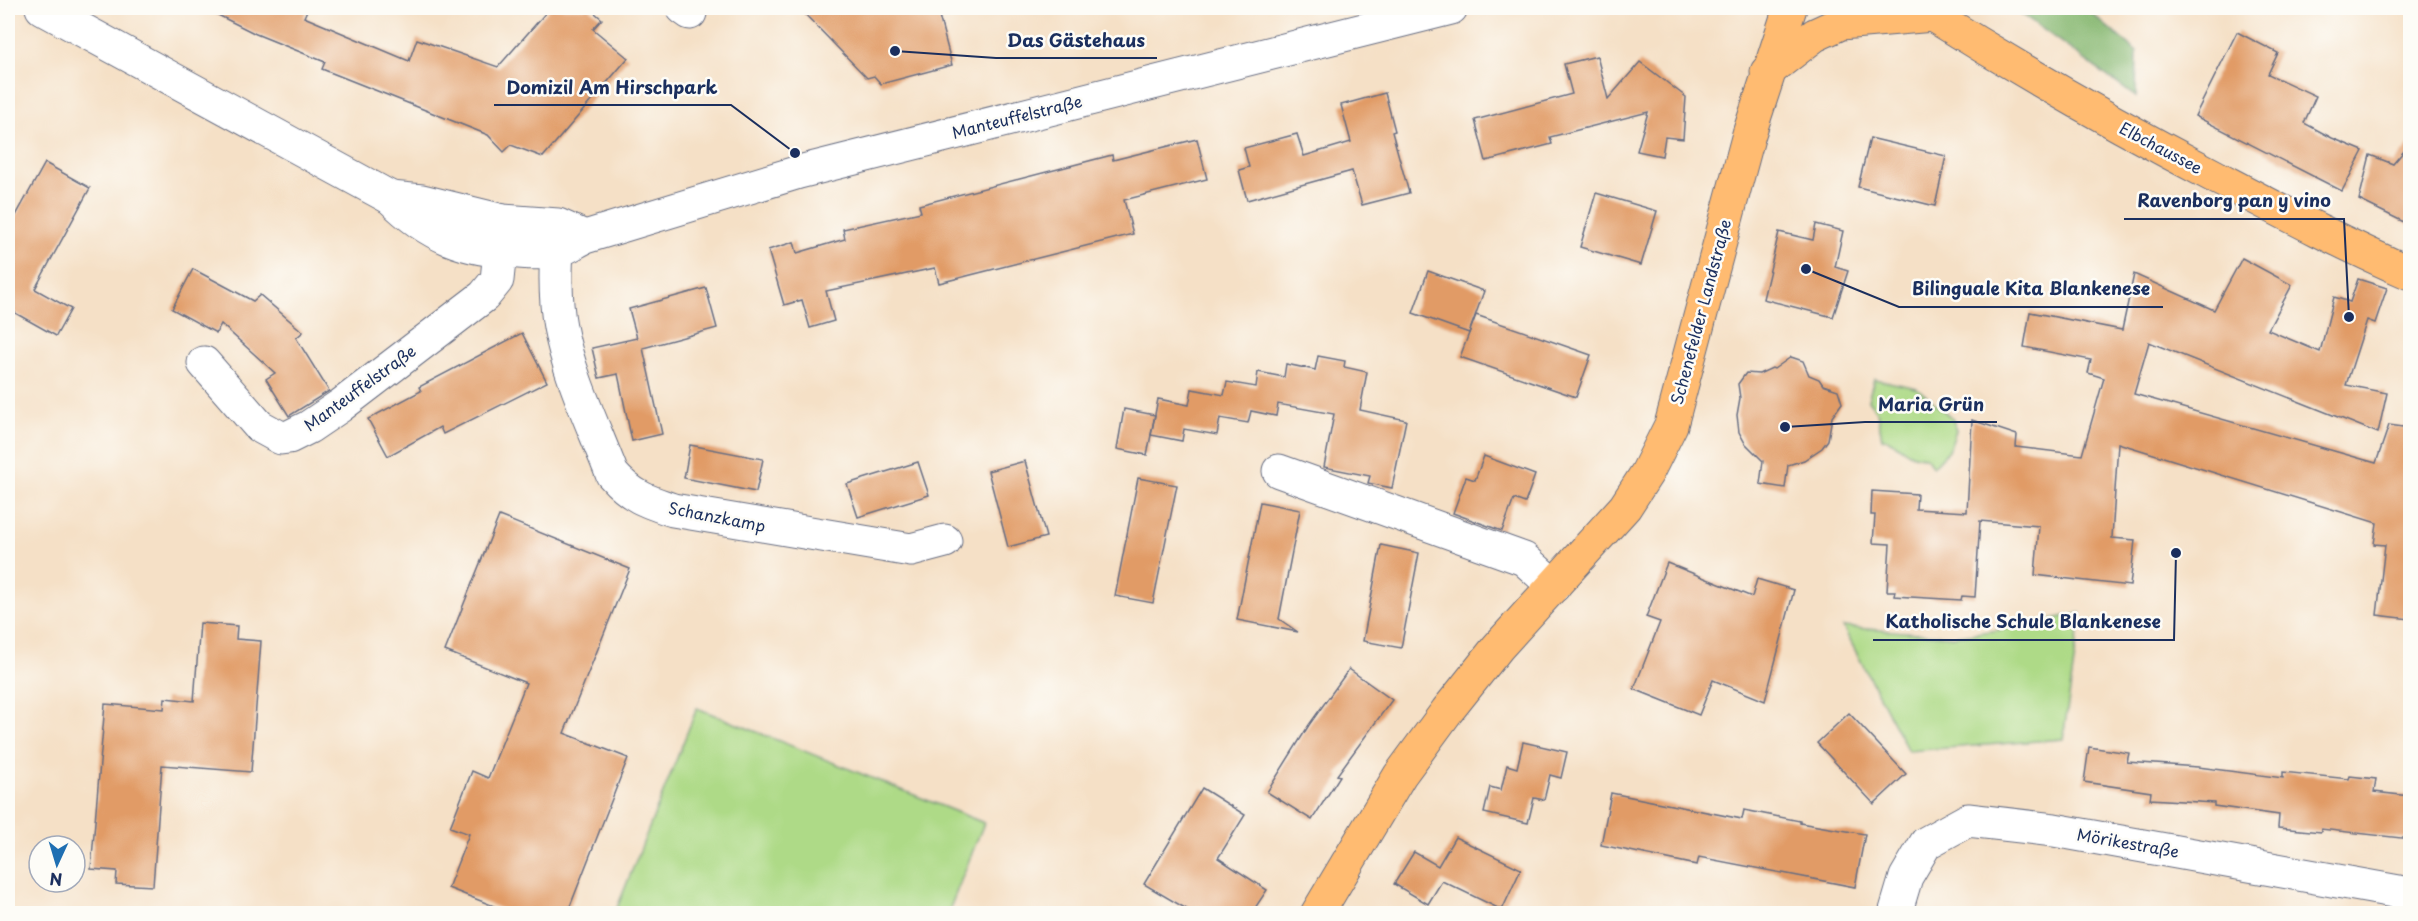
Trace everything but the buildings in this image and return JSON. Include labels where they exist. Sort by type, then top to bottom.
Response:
[{"type":"main road","name":"Schenefelder Landstraße","points":[[1317,914],[1400,775],[1498,647],[1625,507],[1647,473],[1671,425],[1767,72],[1790,8]]},
{"type":"main road","points":[[1767,72],[1815,35],[1841,23],[1927,11]]},
{"type":"main road","name":"Elbchaussee","points":[[1927,11],[2134,135],[2313,228],[2410,273]]},
{"type":"street","name":"Manteuffelstraße","points":[[42,8],[391,198],[413,219],[461,244],[502,237],[567,238],[799,172],[1451,8]]},
{"type":"street","name":"Manteuffelstraße","points":[[204,363],[259,426],[281,438],[289,437],[309,427],[340,406],[484,296],[496,280],[502,237]]},
{"type":"street","name":"Schanzkamp","points":[[567,238],[556,300],[560,328],[568,359],[612,474],[624,489],[639,498],[673,510],[911,550],[945,541]]},
{"type":"street","points":[[1279,471],[1524,559],[1554,586]]},
{"type":"street","name":"Mörikestraße","points":[[1895,914],[1906,877],[1926,843],[1968,820],[2054,830],[2410,894]]},
{"type":"green space","points":[[2023,8],[2085,8],[2137,52],[2136,97],[2019,12]]},
{"type":"green space","points":[[1874,379],[1917,388],[1953,419],[1956,430],[1949,450],[1933,467],[1926,457],[1913,455],[1882,438],[1877,412],[1868,400]]},
{"type":"green space","points":[[2081,613],[2063,739],[1908,751],[1843,627],[1954,636],[1999,630]]},
{"type":"green space","points":[[697,708],[984,823],[948,913],[615,913]]},
{"type":"place","name":"Das Gästehaus","points":[[895,51]]},
{"type":"place","name":"Domizil Am Hirschpark","points":[[795,153]]},
{"type":"place","name":"Bilinguale Kita Blankenese","points":[[1806,269]]},
{"type":"place","name":"Ravenborg pan y vino","points":[[2349,317]]},
{"type":"place","name":"Maria Grün","points":[[1785,427]]},
{"type":"place","name":"Katholische Schule Blankenese","points":[[2176,553]]}]
